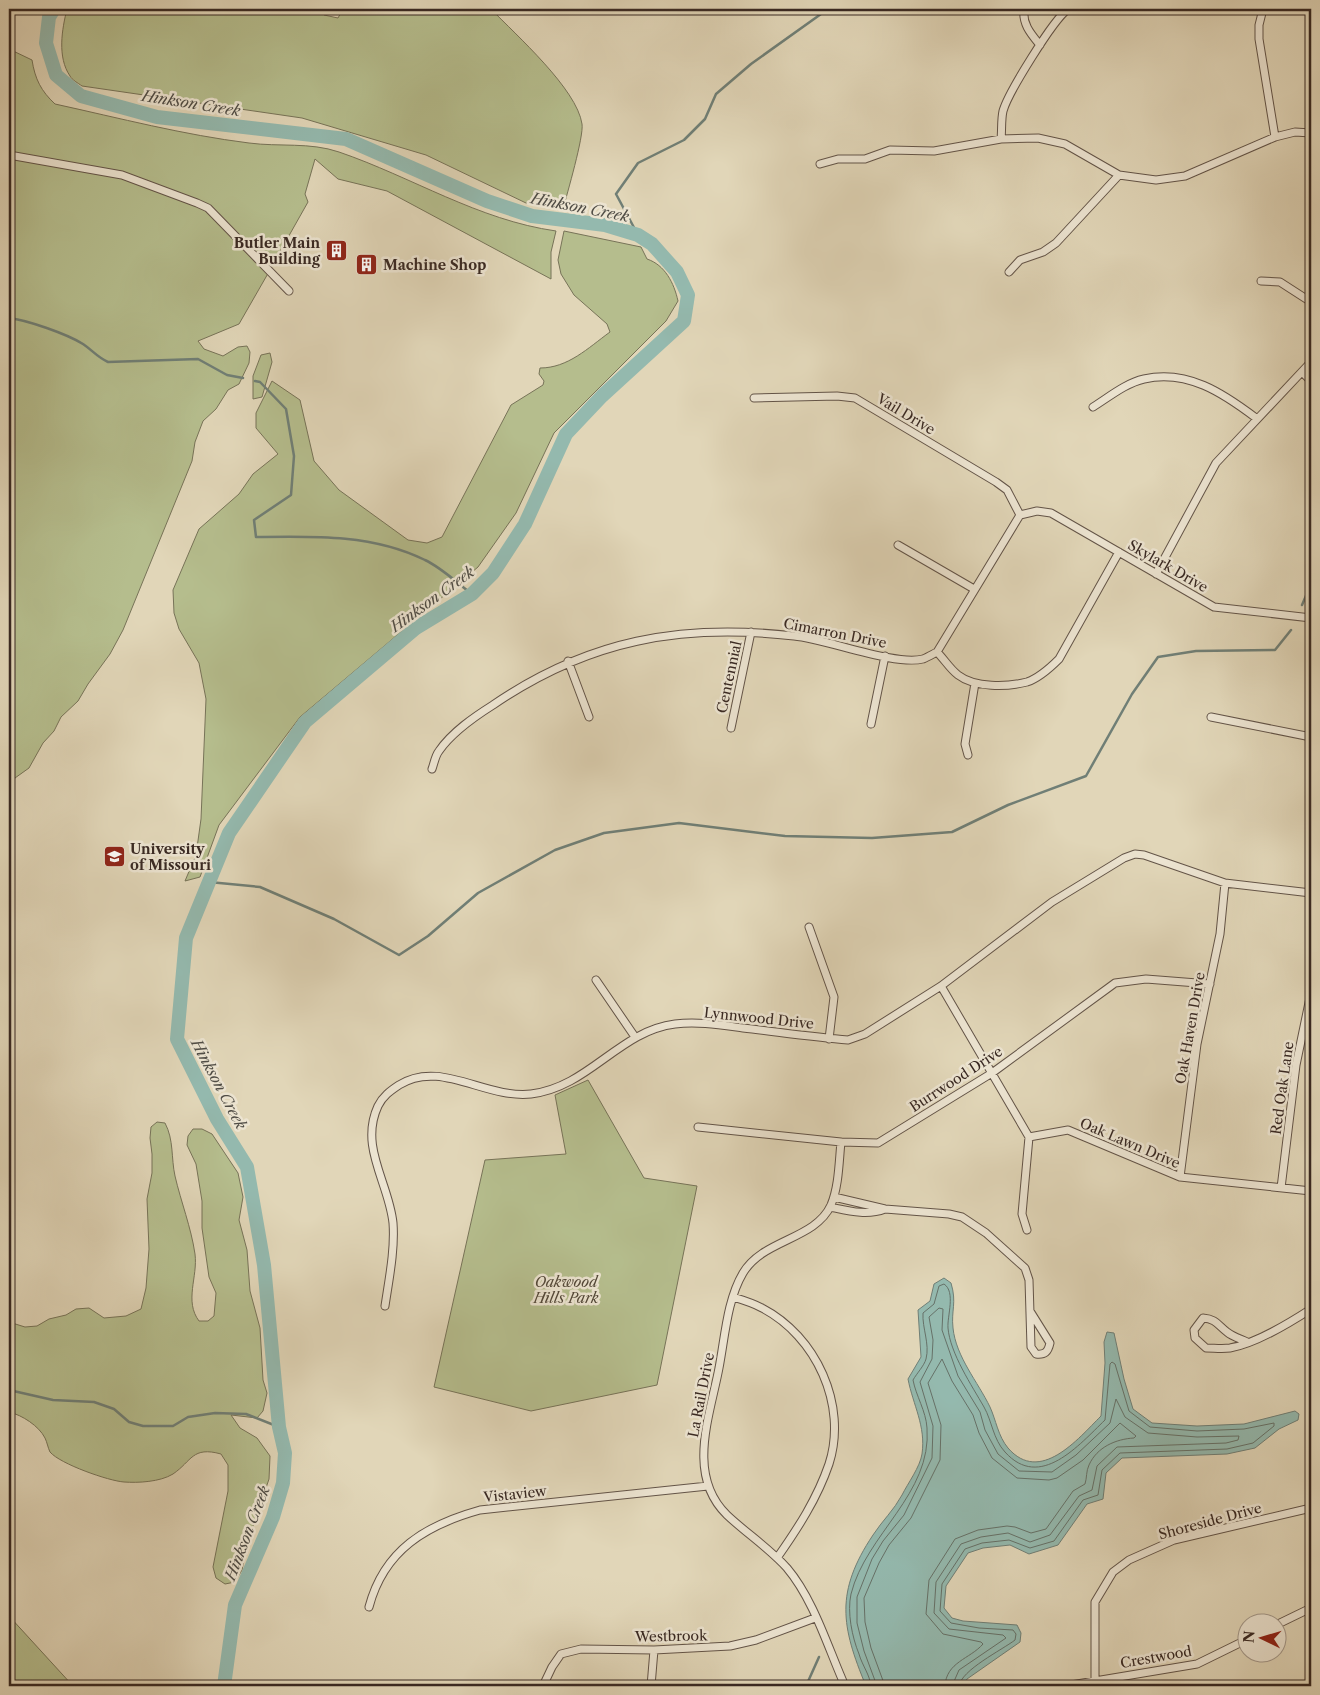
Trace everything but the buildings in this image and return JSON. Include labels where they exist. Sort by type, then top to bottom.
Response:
[{"type":"street","points":[[1024,9],[1023,15],[1027,29],[1040,46]]},
{"type":"street","points":[[1001,139],[1003,113],[1009,95],[1040,46],[1068,9]]},
{"type":"street","points":[[1263,9],[1259,25],[1259,39],[1275,137]]},
{"type":"street","points":[[820,164],[838,159],[865,159],[890,150],[934,151],[1001,139],[1038,138],[1065,144],[1120,175],[1156,180],[1185,176],[1275,137],[1295,132],[1311,133]]},
{"type":"street","points":[[9,155],[122,175],[208,208],[289,291]]},
{"type":"street","points":[[1009,272],[1020,260],[1043,252],[1056,244],[1120,175]]},
{"type":"street","points":[[1261,281],[1280,282],[1311,302]]},
{"type":"street","points":[[1156,574],[1216,463],[1256,418],[1311,362]]},
{"type":"street","points":[[1302,372],[1311,381]]},
{"type":"street","points":[[1093,407],[1121,389],[1143,379],[1169,376],[1192,380],[1212,388],[1256,418]]},
{"type":"street","name":"Vail Drive","points":[[754,398],[837,396],[855,398],[996,482],[1010,495],[1020,515]]},
{"type":"street","name":"Skylark Drive","points":[[1020,515],[1037,511],[1051,513],[1214,607],[1311,618]]},
{"type":"street","points":[[1020,515],[974,588],[937,652],[959,675],[976,683],[1004,685],[1028,682],[1052,666],[1059,659],[1119,552]]},
{"type":"street","points":[[898,545],[974,588]]},
{"type":"street","name":"Cimarron Drive","points":[[432,769],[438,752],[470,720],[520,686],[568,661],[604,649],[650,638],[700,631],[751,632],[796,636],[904,660],[924,659],[937,652]]},
{"type":"street","name":"Centennial","points":[[732,728],[751,632]]},
{"type":"street","points":[[871,724],[885,656]]},
{"type":"street","points":[[568,661],[589,717]]},
{"type":"street","points":[[968,755],[965,744],[976,683]]},
{"type":"street","points":[[1211,717],[1311,737]]},
{"type":"street","name":"Lynnwood Drive","points":[[385,1306],[392,1261],[393,1222],[372,1152],[372,1125],[378,1105],[387,1093],[418,1076],[435,1076],[498,1092],[532,1094],[572,1082],[634,1037],[675,1024],[698,1024],[848,1040],[865,1034],[940,986],[1052,902],[1124,858],[1135,854],[1144,855],[1225,883],[1311,894]]},
{"type":"street","name":"Oak Haven Drive","points":[[1180,1177],[1197,1044],[1220,934],[1225,883]]},
{"type":"street","points":[[809,927],[834,997],[828,1038]]},
{"type":"street","name":"Burrwood Drive","points":[[698,1126],[841,1142],[878,1143],[992,1073],[1115,983],[1146,979],[1210,984]]},
{"type":"street","points":[[596,980],[634,1037]]},
{"type":"street","points":[[940,986],[1029,1137],[1022,1214],[1026,1230]]},
{"type":"street","name":"Red Oak Lane","points":[[1281,1188],[1296,1065],[1311,993]]},
{"type":"street","name":"Oak Lawn Drive","points":[[1029,1137],[1068,1130],[1180,1177],[1311,1191]]},
{"type":"street","name":"La Rail Drive","points":[[841,1142],[834,1197],[830,1207],[813,1226],[768,1248],[756,1257],[743,1273],[733,1297],[706,1429],[704,1465],[708,1486],[726,1514],[777,1558],[801,1589],[844,1686]]},
{"type":"street","points":[[834,1197],[886,1209],[949,1214],[962,1217],[986,1232],[1025,1268],[1029,1280],[1031,1347],[1036,1354],[1044,1354],[1050,1343],[1030,1311]]},
{"type":"street","points":[[830,1207],[861,1213],[877,1212],[886,1209]]},
{"type":"street","points":[[733,1297],[762,1307],[784,1322],[799,1336],[822,1370],[832,1404],[833,1444],[829,1464],[802,1523],[777,1558]]},
{"type":"street","points":[[1247,1342],[1228,1334],[1217,1321],[1210,1318],[1203,1318],[1194,1330],[1196,1338],[1206,1348],[1231,1348],[1247,1342],[1272,1332],[1311,1309]]},
{"type":"street","name":"Vistaview","points":[[369,1607],[374,1586],[391,1561],[407,1544],[427,1530],[453,1517],[480,1510],[708,1486]]},
{"type":"street","name":"Shoreside Drive","points":[[1095,1680],[1095,1602],[1113,1572],[1129,1560],[1174,1540],[1311,1508]]},
{"type":"street","points":[[1288,1619],[1311,1608]]},
{"type":"street","name":"Westbrook","points":[[543,1686],[561,1654],[581,1648],[654,1650],[730,1646],[756,1640],[815,1618]]},
{"type":"street","name":"Crestwood","points":[[1065,1686],[1197,1664],[1238,1644]]},
{"type":"street","points":[[651,1686],[654,1650]]},
{"type":"green space","points":[[67,9],[330,9],[324,15],[338,18],[343,9],[491,9],[558,79],[578,110],[582,130],[563,209],[526,203],[426,155],[302,118],[82,86],[71,77],[63,60],[62,34]]},
{"type":"green space","points":[[9,49],[32,60],[39,84],[55,104],[200,136],[260,144],[328,149],[366,162],[499,218],[556,231],[551,252],[551,279],[387,191],[338,179],[315,159],[305,194],[308,202],[273,264],[269,264],[270,270],[239,324],[198,341],[204,349],[223,356],[238,347],[247,346],[250,352],[249,363],[239,384],[228,390],[216,409],[203,421],[195,442],[192,461],[123,630],[110,654],[78,701],[61,717],[54,731],[43,743],[29,768],[15,778],[9,787],[9,611],[11,606],[9,595]]},
{"type":"green space","points":[[564,231],[641,247],[647,259],[664,270],[674,288],[678,301],[666,321],[554,433],[516,513],[478,567],[300,717],[219,825],[200,877],[185,881],[196,855],[201,819],[206,699],[199,663],[179,629],[174,613],[173,590],[199,529],[239,494],[253,474],[278,454],[256,428],[256,413],[272,381],[300,400],[314,461],[339,490],[408,540],[427,543],[442,537],[511,405],[543,385],[544,381],[539,374],[540,368],[560,365],[569,361],[610,332],[607,324],[574,295],[561,274],[558,260]]},
{"type":"green space","points":[[270,353],[272,362],[262,397],[253,399],[253,376],[261,355]]},
{"type":"green space","name":"Oakwood Hills Park","points":[[588,1080],[644,1178],[697,1186],[657,1385],[531,1411],[434,1387],[485,1160],[566,1154],[555,1095]]},
{"type":"green space","points":[[157,1122],[165,1123],[168,1129],[175,1176],[193,1244],[195,1263],[192,1305],[199,1321],[208,1321],[214,1316],[216,1293],[209,1277],[202,1228],[202,1201],[196,1164],[187,1145],[188,1136],[193,1129],[202,1129],[212,1134],[238,1173],[243,1197],[239,1220],[247,1250],[250,1291],[260,1328],[263,1380],[267,1393],[263,1411],[257,1418],[231,1415],[240,1428],[257,1438],[270,1456],[269,1479],[248,1541],[242,1570],[235,1582],[225,1584],[216,1578],[213,1567],[228,1491],[228,1465],[221,1454],[211,1452],[198,1453],[173,1474],[162,1479],[142,1482],[117,1481],[85,1471],[55,1457],[50,1452],[45,1438],[39,1429],[25,1418],[9,1412],[9,1322],[25,1327],[37,1326],[49,1319],[66,1315],[76,1309],[89,1308],[104,1318],[126,1316],[141,1309],[146,1288],[149,1249],[147,1199],[152,1173],[150,1138],[151,1127]]},
{"type":"green space","points":[[9,1616],[73,1686],[9,1686]]},
{"type":"water","points":[[944,1278],[951,1283],[953,1290],[953,1328],[958,1349],[990,1407],[999,1433],[1008,1448],[1020,1458],[1033,1462],[1045,1460],[1058,1454],[1070,1446],[1101,1416],[1105,1363],[1104,1342],[1107,1332],[1114,1333],[1133,1409],[1152,1423],[1197,1426],[1244,1424],[1295,1411],[1299,1414],[1298,1420],[1279,1429],[1255,1448],[1227,1454],[1122,1458],[1106,1473],[1103,1499],[1087,1504],[1058,1545],[1029,1554],[1010,1545],[983,1548],[968,1553],[946,1586],[944,1608],[952,1618],[963,1621],[1017,1625],[1021,1633],[1020,1642],[967,1679],[963,1686],[866,1686],[851,1645],[847,1627],[847,1592],[852,1574],[861,1555],[899,1500],[921,1459],[922,1434],[908,1379],[921,1357],[918,1310],[930,1301],[934,1284]]},
{"type":"waterway","name":"Hinkson Creek","points":[[54,9],[49,17],[46,43],[56,75],[81,96],[157,117],[346,139],[487,201],[532,216],[605,225],[638,235],[652,244],[677,272],[688,295],[684,321],[602,396],[566,434],[525,524],[493,573],[472,594],[416,628],[305,722],[229,833],[186,938],[177,1039],[217,1119],[247,1167],[264,1265],[279,1427],[285,1453],[283,1483],[273,1517],[235,1605],[224,1686]]},
{"type":"waterway","points":[[638,235],[616,194],[638,163],[684,140],[705,119],[716,94],[751,64],[828,9]]},
{"type":"waterway","points":[[9,318],[36,324],[67,336],[83,344],[108,362],[198,359],[227,375],[243,378]]},
{"type":"waterway","points":[[255,381],[260,382],[286,409],[294,456],[291,495],[254,520],[256,537],[342,538],[385,545],[431,563],[472,594]]},
{"type":"waterway","points":[[1302,605],[1311,584]]},
{"type":"waterway","points":[[209,882],[260,887],[334,919],[399,955],[428,936],[478,893],[555,850],[604,833],[679,823],[785,836],[872,838],[952,832],[1008,805],[1086,776],[1132,694],[1158,657],[1196,651],[1275,650],[1291,630]]},
{"type":"waterway","points":[[9,1390],[53,1400],[94,1402],[114,1409],[129,1422],[143,1426],[173,1426],[188,1417],[215,1413],[246,1414],[279,1427]]},
{"type":"waterway","points":[[806,1686],[819,1657]]},
{"type":"place","name":"Butler Main Building","points":[[336,251]]},
{"type":"place","name":"Machine Shop","points":[[367,265]]},
{"type":"place","name":"University of Missouri","points":[[114,857]]}]
